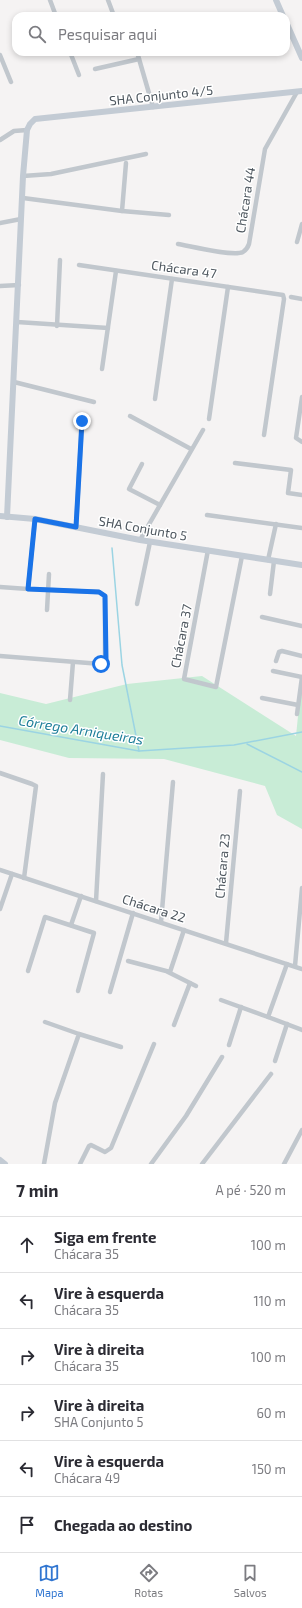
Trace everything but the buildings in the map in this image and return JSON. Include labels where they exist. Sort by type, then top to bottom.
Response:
[{"type":"street","points":[[50,0],[54,12]]},
{"type":"street","points":[[108,0],[112,12]]},
{"type":"street","points":[[276,0],[281,12]]},
{"type":"street","points":[[290,36],[302,58]]},
{"type":"street","points":[[0,55],[11,82]]},
{"type":"street","points":[[71,56],[78,75]]},
{"type":"street","points":[[138,56],[153,107]]},
{"type":"street","points":[[95,69],[139,60]]},
{"type":"street","name":"SHA Conjunto 4/5","points":[[27,130],[35,119],[300,92]]},
{"type":"street","name":"Chácara 44","points":[[178,244],[215,251],[241,253],[246,250],[249,244],[265,149],[300,92]]},
{"type":"street","points":[[0,140],[14,131],[27,130],[23,176],[7,517],[0,516]]},
{"type":"street","points":[[23,176],[51,174],[146,154]]},
{"type":"street","points":[[122,211],[126,163]]},
{"type":"street","points":[[23,198],[122,211],[169,215]]},
{"type":"street","points":[[0,223],[21,219]]},
{"type":"street","points":[[297,242],[302,224]]},
{"type":"street","points":[[57,326],[60,260]]},
{"type":"street","name":"Chácara 47","points":[[79,266],[282,294],[284,299],[264,435]]},
{"type":"street","points":[[102,369],[116,271]]},
{"type":"street","points":[[155,399],[172,279]]},
{"type":"street","points":[[0,286],[19,285]]},
{"type":"street","points":[[209,419],[228,287]]},
{"type":"street","points":[[291,296],[302,299]]},
{"type":"street","points":[[17,322],[57,326],[108,328]]},
{"type":"street","points":[[14,382],[94,402]]},
{"type":"street","points":[[301,442],[296,438],[302,397]]},
{"type":"street","points":[[130,416],[191,449]]},
{"type":"street","points":[[76,527],[82,421]]},
{"type":"street","points":[[140,540],[203,430]]},
{"type":"street","points":[[235,463],[291,470],[288,493],[302,495]]},
{"type":"street","points":[[142,464],[129,488],[160,506]]},
{"type":"street","points":[[207,515],[302,528]]},
{"type":"street","name":"SHA Conjunto 5","points":[[7,517],[35,519],[150,542],[302,565]]},
{"type":"street","points":[[28,589],[35,519]]},
{"type":"street","points":[[270,594],[271,560],[276,524]]},
{"type":"street","points":[[137,604],[150,542]]},
{"type":"street","name":"Chácara 37","points":[[208,550],[184,679],[216,687],[242,556]]},
{"type":"street","points":[[47,610],[48,574]]},
{"type":"street","points":[[0,586],[28,589],[99,592],[105,596],[105,661],[101,664],[0,656]]},
{"type":"street","points":[[262,617],[302,626]]},
{"type":"street","points":[[276,661],[279,652],[282,651],[302,656]]},
{"type":"street","points":[[70,700],[73,662]]},
{"type":"street","points":[[273,671],[302,677],[297,714]]},
{"type":"street","points":[[262,698],[298,705]]},
{"type":"street","points":[[0,773],[36,786],[24,878]]},
{"type":"street","points":[[96,901],[103,774]]},
{"type":"street","points":[[160,922],[173,782]]},
{"type":"street","name":"Chácara 23","points":[[226,943],[240,791]]},
{"type":"street","name":"Chácara 22","points":[[0,870],[302,969]]},
{"type":"street","points":[[0,909],[12,874]]},
{"type":"street","points":[[295,966],[302,888]]},
{"type":"street","points":[[71,925],[81,896]]},
{"type":"street","points":[[110,992],[134,913]]},
{"type":"street","points":[[28,971],[45,917],[94,933],[78,991]]},
{"type":"street","points":[[168,972],[172,968],[184,930]]},
{"type":"street","points":[[128,961],[168,972],[196,986]]},
{"type":"street","points":[[268,1017],[287,964]]},
{"type":"street","points":[[174,1025],[190,983]]},
{"type":"street","points":[[221,1000],[302,1030]]},
{"type":"street","points":[[229,1045],[241,1007]]},
{"type":"street","points":[[45,1022],[121,1047]]},
{"type":"street","points":[[275,1061],[287,1024]]},
{"type":"street","points":[[44,1164],[55,1103],[79,1034]]},
{"type":"street","points":[[80,1164],[89,1146],[91,1145],[105,1152],[111,1148],[154,1044]]},
{"type":"street","points":[[151,1164],[186,1116],[222,1057]]},
{"type":"street","points":[[202,1164],[270,1074]]},
{"type":"street","points":[[284,1164],[302,1130]]},
{"type":"street","points":[[0,1160],[5,1164]]},
{"type":"green space","points":[[202,676],[296,736],[302,676],[302,829],[277,815],[265,786],[164,759],[69,758],[0,740],[0,693],[46,704],[127,684]]},
{"type":"waterway","points":[[112,548],[122,665],[139,751]]},
{"type":"waterway","name":"Córrego Arniqueiras","points":[[0,726],[139,751],[234,745],[302,732]]},
{"type":"waterway","points":[[247,744],[302,772]]},
{"type":"route","points":[[82,421],[76,527],[35,519],[28,589],[99,592],[105,596],[106,659],[101,664]]}]
